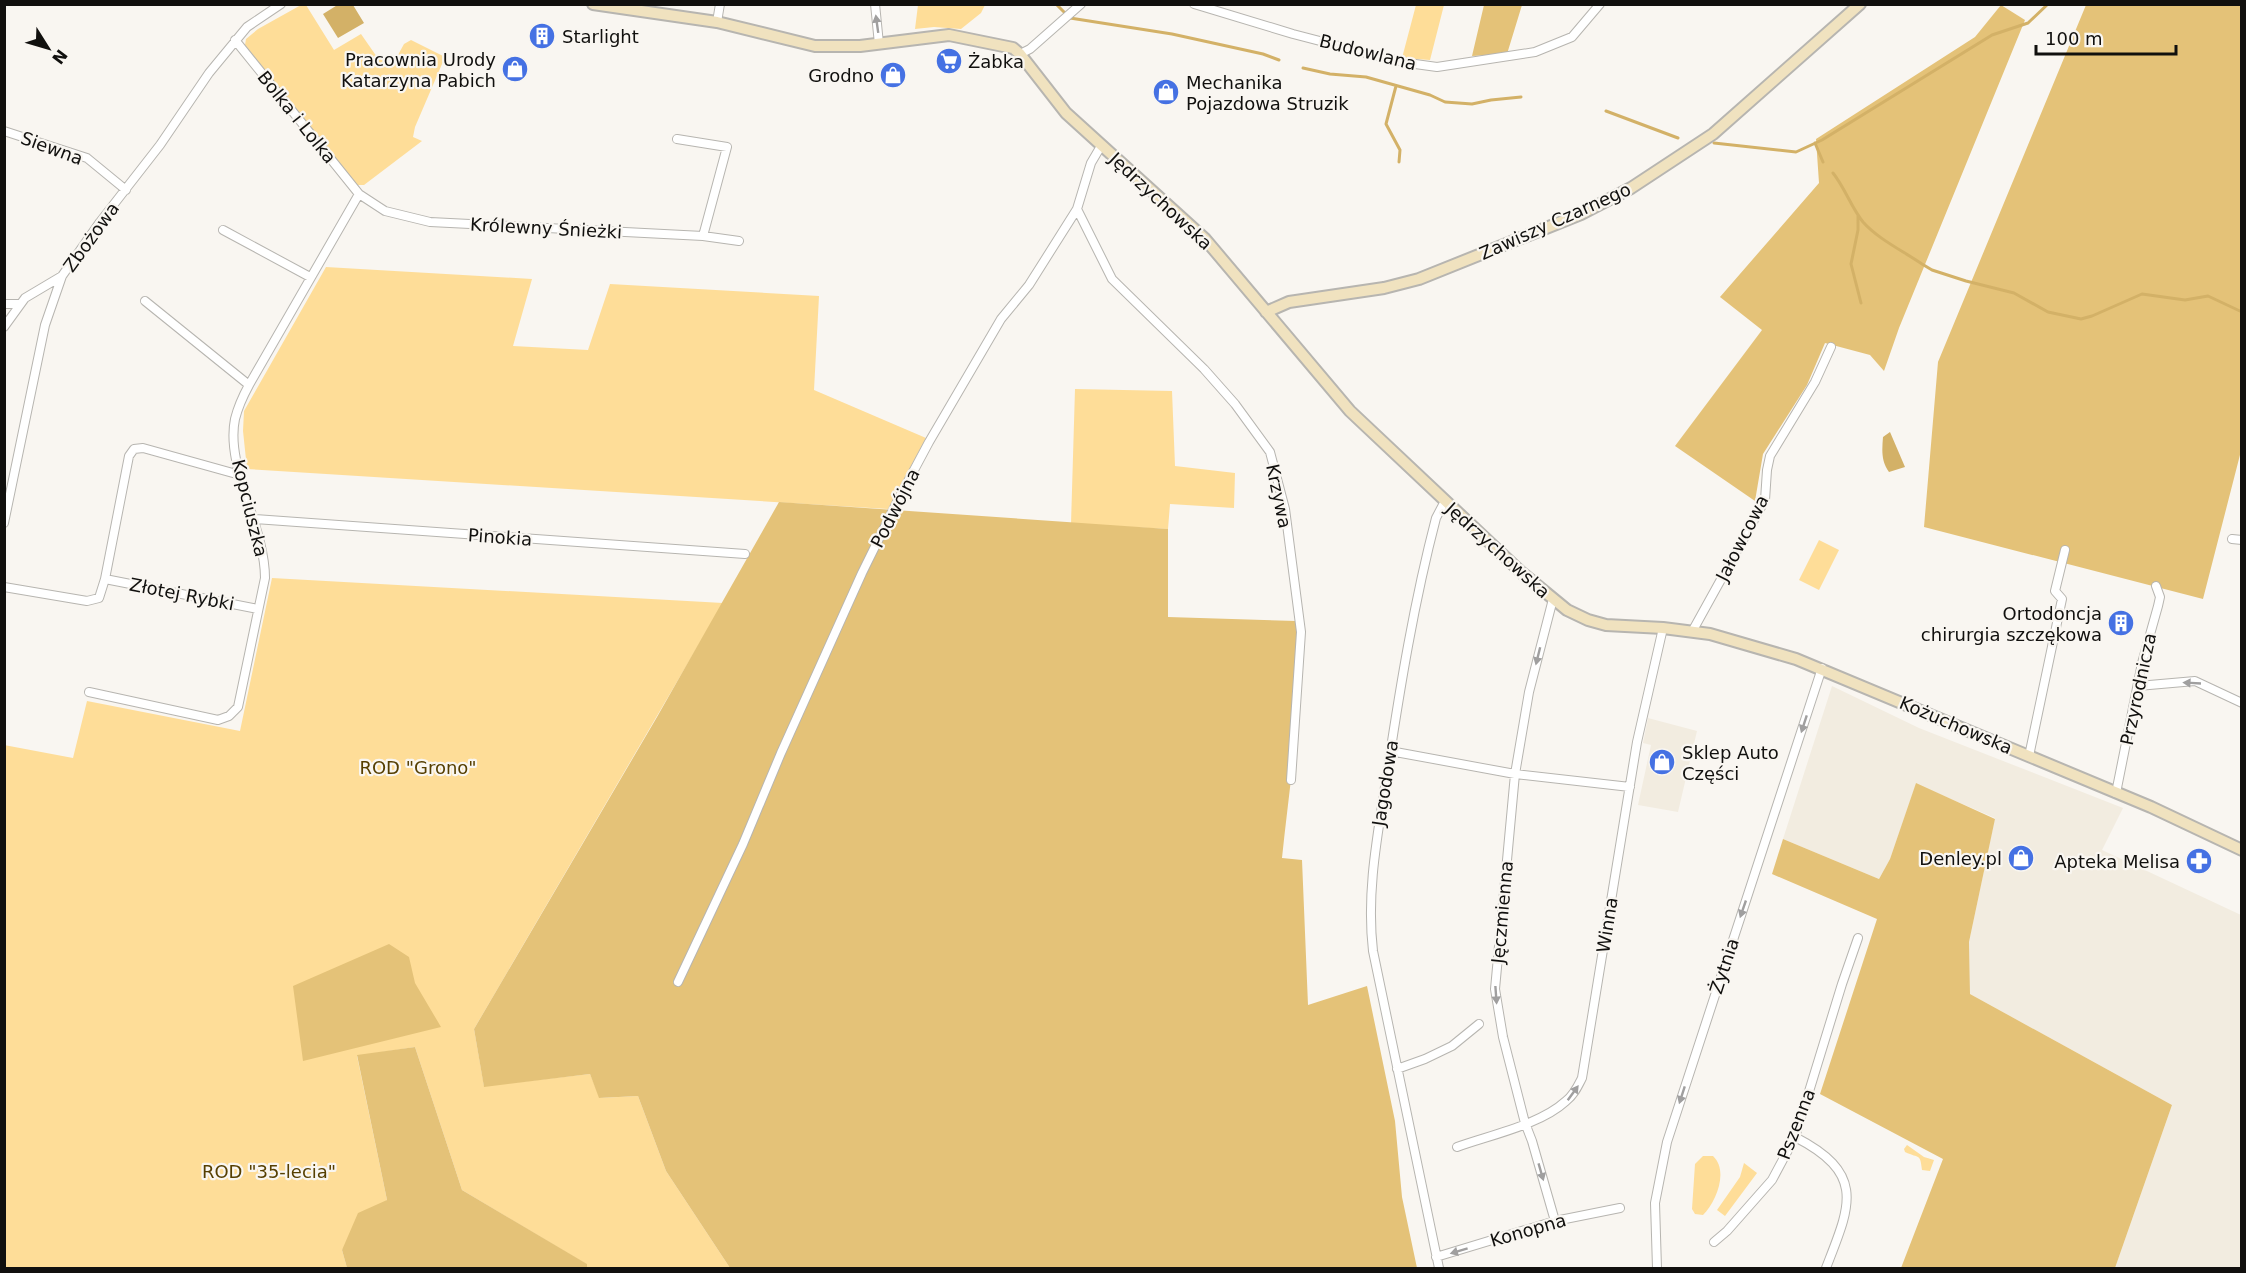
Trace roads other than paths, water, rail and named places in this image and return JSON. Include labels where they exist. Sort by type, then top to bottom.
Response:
[{"type":"main road","name":"Jędrzychowska","points":[[594,4],[717,22],[808,46],[879,44],[949,35],[1005,45],[1020,54],[1066,113],[1205,239],[1336,396],[1445,501],[1553,599],[1578,616],[1598,623],[1663,628]]},
{"type":"main road","name":"Zawiszy Czarnego","points":[[1266,312],[1288,302],[1375,290],[1419,279],[1581,214],[1631,188],[1713,134],[1860,4]]},
{"type":"main road","name":"Kożuchowska","points":[[1663,628],[1693,630],[1738,640],[1822,669],[2116,793],[2241,850]]},
{"type":"street","name":"Zbożowa","points":[[4,523],[45,325],[62,276],[235,40],[247,27],[281,4]]},
{"type":"street","points":[[717,22],[720,4]]},
{"type":"street","points":[[875,4],[879,44]]},
{"type":"street","points":[[1020,54],[1030,49],[1081,4]]},
{"type":"street","name":"Budowlana","points":[[1194,4],[1366,53],[1437,67],[1535,52],[1572,37],[1600,4]]},
{"type":"street","name":"Bolka i Lolka","points":[[235,40],[359,194]]},
{"type":"street","name":"Siewna","points":[[4,131],[87,158],[126,190]]},
{"type":"street","points":[[677,139],[727,147],[704,236]]},
{"type":"street","name":"Podwójna","points":[[678,982],[743,844],[810,687],[898,500],[940,421],[1001,319],[1029,285],[1077,209],[1090,163],[1101,146]]},
{"type":"street","name":"Królewny Śnieżki","points":[[359,194],[385,211],[430,222],[704,236],[739,241]]},
{"type":"street","name":"Kopciuszka","points":[[89,692],[218,720],[229,716],[238,707],[265,578],[265,558],[240,475],[236,454],[235,421],[242,398],[249,385],[359,194]]},
{"type":"street","name":"Krzywa","points":[[1077,209],[1112,279],[1204,369],[1235,404],[1270,452],[1285,509],[1300,632],[1291,780]]},
{"type":"street","points":[[223,230],[310,277]]},
{"type":"street","points":[[4,327],[19,304],[32,292],[62,276]]},
{"type":"street","points":[[145,301],[249,385]]},
{"type":"street","points":[[4,304],[19,304]]},
{"type":"street","name":"Jałowcowa","points":[[1693,630],[1765,500],[1770,456],[1815,382],[1831,347]]},
{"type":"street","points":[[4,587],[87,601],[99,598],[105,579],[131,451],[138,447],[240,475]]},
{"type":"street","name":"Jagodowa","points":[[1439,1269],[1372,950],[1370,925],[1371,880],[1407,649],[1436,518],[1445,501]]},
{"type":"street","name":"Pinokia","points":[[255,519],[745,554]]},
{"type":"street","points":[[2232,538],[2241,540]]},
{"type":"street","points":[[2029,756],[2062,599],[2055,591],[2064,550]]},
{"type":"street","name":"Złotej Rybki","points":[[105,579],[258,609]]},
{"type":"street","name":"Przyrodnicza","points":[[2116,793],[2148,640],[2160,597],[2157,586]]},
{"type":"street","name":"Jęczmienna","points":[[1553,599],[1529,692],[1515,774],[1495,989],[1503,1037],[1525,1124],[1555,1221]]},
{"type":"street","name":"Winna","points":[[1457,1147],[1545,1115],[1566,1102],[1575,1092],[1582,1078],[1619,848],[1648,688],[1663,628]]},
{"type":"street","name":"Żytnia","points":[[1657,1269],[1655,1203],[1667,1142],[1822,669]]},
{"type":"street","points":[[2138,686],[2195,681],[2241,703]]},
{"type":"street","points":[[1390,751],[1515,774],[1630,788]]},
{"type":"street","name":"Pszenna","points":[[1714,1242],[1727,1231],[1772,1180],[1796,1137],[1858,938]]},
{"type":"street","points":[[1397,1069],[1452,1046],[1479,1023]]},
{"type":"street","points":[[1796,1137],[1811,1145],[1833,1164],[1842,1175],[1847,1191],[1848,1208],[1826,1269]]},
{"type":"street","name":"Konopna","points":[[1436,1257],[1555,1221],[1620,1208]]},
{"type":"waterway","points":[[1056,4],[1065,13]]},
{"type":"waterway","points":[[1714,143],[1796,152],[1822,140],[1992,35],[2028,23],[2048,4]]},
{"type":"waterway","points":[[1070,18],[1172,34],[1263,54],[1279,60]]},
{"type":"waterway","points":[[1303,68],[1330,74],[1366,77],[1430,95],[1445,102],[1472,104],[1521,97]]},
{"type":"waterway","points":[[1396,86],[1386,124],[1400,150],[1399,162]]},
{"type":"waterway","points":[[1606,111],[1678,138]]},
{"type":"waterway","points":[[1815,143],[1823,162]]},
{"type":"waterway","points":[[1833,173],[1863,222],[1891,244],[1932,270],[2014,293],[2048,312],[2081,319],[2142,294],[2185,300],[2208,296],[2242,312]]},
{"type":"waterway","points":[[1858,215],[1858,230],[1851,264],[1861,303]]},
{"type":"place","name":"Starlight","points":[[542,36]]},
{"type":"place","name":"Żabka","points":[[949,61]]},
{"type":"place","name":"Pracownia Urody Katarzyna Pabich","points":[[515,69]]},
{"type":"place","name":"Grodno","points":[[893,75]]},
{"type":"place","name":"Mechanika Pojazdowa Struzik","points":[[1166,92]]},
{"type":"place","name":"Ortodoncja chirurgia szczękowa","points":[[2121,623]]},
{"type":"place","name":"Sklep Auto Części","points":[[1662,762]]},
{"type":"place","name":"Denley.pl","points":[[2021,858]]},
{"type":"place","name":"Apteka Melisa","points":[[2199,861]]},
{"type":"park label","name":"ROD \"Grono\"","points":[[418,767]]},
{"type":"park label","name":"ROD \"35-lecia\"","points":[[269,1171]]}]
